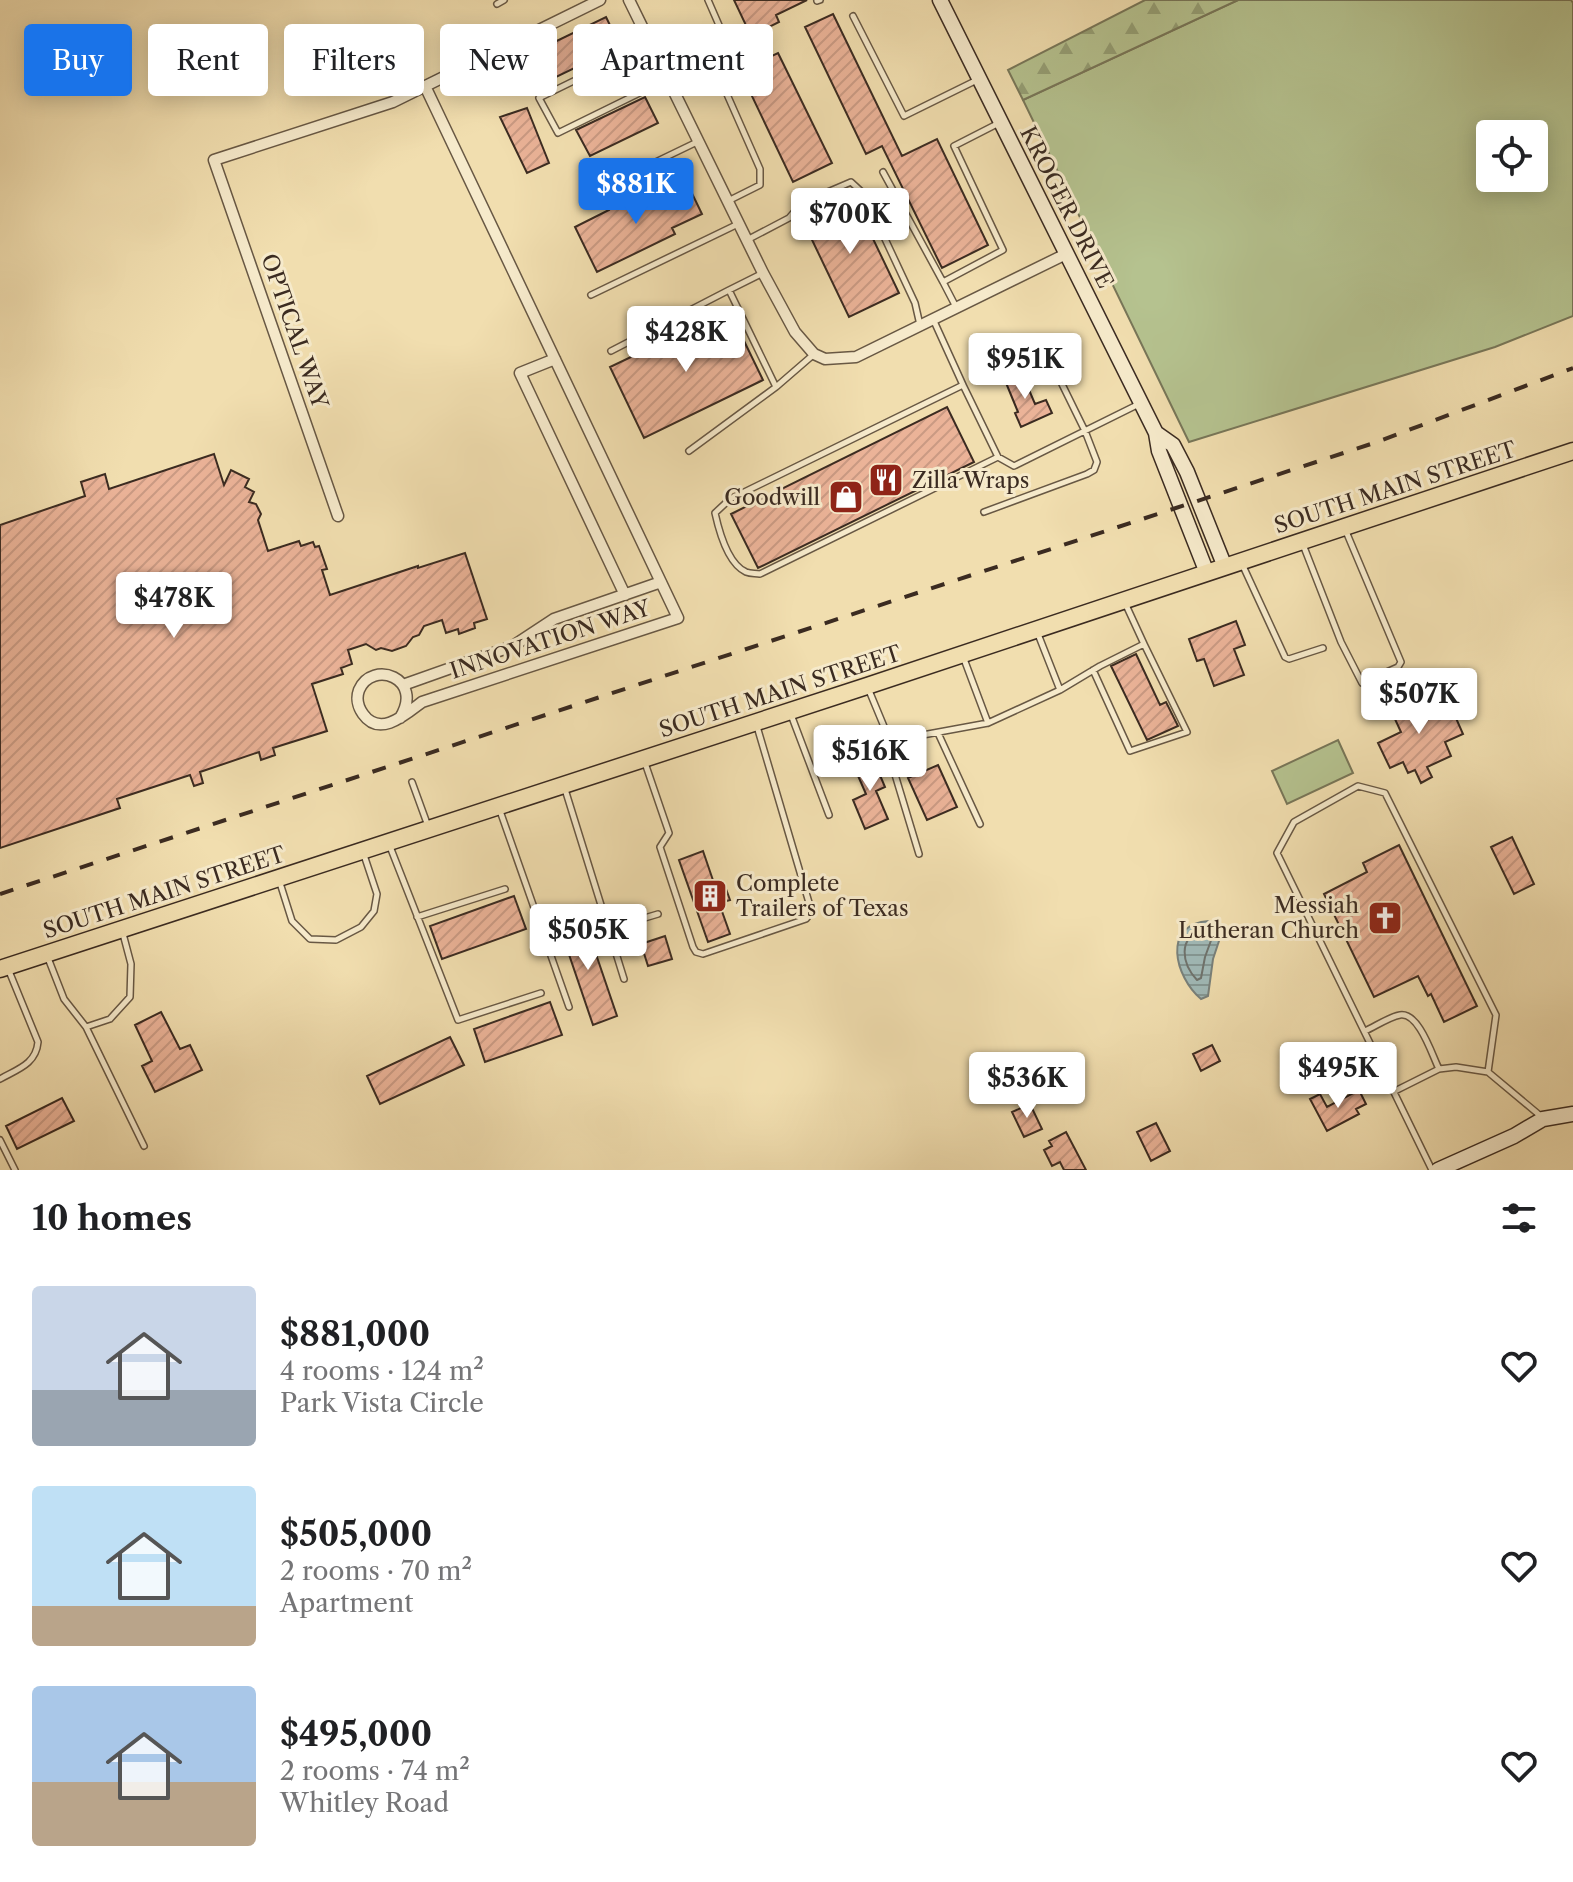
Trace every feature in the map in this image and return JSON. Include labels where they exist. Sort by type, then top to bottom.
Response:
[{"type":"main road","name":"KROGER DRIVE","points":[[940,0],[1156,433],[1159,451],[1207,573]]},
{"type":"main road","name":"KROGER DRIVE","points":[[1156,433],[1173,445],[1233,564]]},
{"type":"main road","name":"SOUTH MAIN STREET","points":[[4,968],[1573,451]]},
{"type":"main road","points":[[1438,1170],[1514,1136],[1543,1119],[1573,1114]]},
{"type":"street","points":[[425,86],[600,0]]},
{"type":"street","points":[[629,0],[640,24]]},
{"type":"street","name":"OPTICAL WAY","points":[[338,516],[214,160],[393,102],[425,86]]},
{"type":"street","name":"INNOVATION WAY","points":[[396,725],[422,702],[678,618],[425,86]]},
{"type":"street","points":[[676,96],[795,332],[814,354],[825,359],[856,357],[1066,254]]},
{"type":"street","name":"INNOVATION WAY","points":[[555,359],[520,373],[625,595]]},
{"type":"street","name":"INNOVATION WAY","points":[[403,685],[513,646],[554,619],[661,582]]},
{"type":"street","points":[[376,675],[388,675],[403,685],[408,699],[396,725],[376,724],[361,712],[358,695],[364,682],[376,675]]},
{"type":"lane","points":[[497,4],[504,0]]},
{"type":"lane","points":[[708,0],[718,24]]},
{"type":"lane","points":[[853,16],[904,116],[978,79]]},
{"type":"lane","points":[[573,81],[539,98],[558,133],[633,96]]},
{"type":"lane","points":[[727,96],[760,169],[760,185],[728,202]]},
{"type":"lane","points":[[943,282],[1003,250],[954,146],[1000,122]]},
{"type":"lane","points":[[639,170],[698,141]]},
{"type":"lane","points":[[883,172],[956,307]]},
{"type":"lane","points":[[746,240],[789,218],[802,203],[851,182],[864,194],[915,303],[920,325]]},
{"type":"lane","points":[[591,295],[739,224]]},
{"type":"lane","points":[[611,351],[763,273]]},
{"type":"lane","points":[[729,290],[776,387]]},
{"type":"lane","points":[[933,319],[998,457],[1014,466],[1140,404]]},
{"type":"lane","points":[[689,451],[776,387],[814,354]]},
{"type":"lane","points":[[984,512],[1094,470],[1097,462],[1059,378],[1052,371],[1034,375]]},
{"type":"lane","points":[[963,385],[730,499],[715,513],[731,557],[745,572],[760,574],[998,457]]},
{"type":"lane","points":[[1301,541],[1341,642],[1362,683],[1398,667],[1401,662],[1345,527]]},
{"type":"lane","points":[[1233,564],[1285,657],[1297,658],[1323,648]]},
{"type":"lane","points":[[1093,670],[1130,751],[1187,732],[1124,600]]},
{"type":"lane","points":[[1037,629],[1060,690]]},
{"type":"lane","points":[[890,741],[988,723],[1060,690],[1144,644]]},
{"type":"lane","points":[[962,654],[988,723]]},
{"type":"lane","points":[[867,686],[890,741],[890,758],[919,854]]},
{"type":"lane","points":[[790,711],[829,815]]},
{"type":"lane","points":[[644,759],[669,833],[660,847],[693,947],[703,954],[806,919],[810,914],[755,723]]},
{"type":"lane","points":[[938,733],[980,824]]},
{"type":"lane","points":[[412,782],[429,830]]},
{"type":"lane","points":[[564,785],[624,979]]},
{"type":"lane","points":[[1432,1170],[1277,853],[1294,822],[1358,786],[1385,793],[1496,1015],[1488,1072]]},
{"type":"lane","points":[[499,807],[569,1007]]},
{"type":"lane","points":[[388,843],[458,1020],[541,993]]},
{"type":"lane","points":[[279,878],[292,921],[310,939],[336,940],[361,927],[374,911],[377,894],[363,851]]},
{"type":"lane","points":[[417,917],[505,889]]},
{"type":"lane","points":[[608,929],[658,914]]},
{"type":"lane","points":[[86,1027],[110,1019],[130,997],[131,964],[122,929]]},
{"type":"lane","points":[[46,954],[64,999],[86,1027],[144,1146]]},
{"type":"lane","points":[[0,1079],[29,1063],[37,1052],[38,1042],[4,968]]},
{"type":"lane","points":[[1365,1031],[1398,1015],[1408,1015],[1416,1021],[1439,1069]]},
{"type":"lane","points":[[1394,1091],[1439,1069],[1456,1067],[1488,1072],[1543,1119]]},
{"type":"lane","points":[[0,1140],[15,1170]]},
{"type":"green space","points":[[1145,0],[1238,0],[1023,100],[1008,70]]},
{"type":"green space","points":[[1238,0],[1571,0],[1573,316],[1495,347],[1189,442],[1023,100]]},
{"type":"green space","points":[[1338,740],[1353,773],[1287,804],[1272,771]]},
{"type":"water","points":[[1209,921],[1217,924],[1222,932],[1213,959],[1208,996],[1201,999],[1185,978],[1177,953],[1184,931],[1194,924]]},
{"type":"building","points":[[734,0],[807,0],[776,15],[779,22],[773,25],[745,24]]},
{"type":"building","points":[[833,14],[902,156],[937,139],[988,245],[942,268],[882,146],[866,154],[805,27]]},
{"type":"building","points":[[606,17],[609,24],[592,24]]},
{"type":"building","points":[[573,33],[573,69],[557,77],[557,41]]},
{"type":"building","points":[[778,53],[832,163],[793,182],[752,96],[773,96],[773,55]]},
{"type":"building","points":[[645,97],[658,123],[590,156],[576,130]]},
{"type":"building","points":[[527,108],[549,163],[527,173],[500,117]]},
{"type":"building","points":[[686,181],[702,214],[672,228],[675,234],[597,272],[575,227],[624,200],[628,209]]},
{"type":"building","points":[[852,195],[899,293],[849,317],[802,219]]},
{"type":"building","points":[[729,310],[763,380],[644,438],[610,367]]},
{"type":"building","points":[[1021,371],[1035,404],[1046,400],[1052,413],[1021,427],[1004,378]]},
{"type":"building","points":[[947,407],[974,462],[758,568],[731,514]]},
{"type":"building","points":[[214,454],[224,485],[231,470],[249,479],[245,487],[254,492],[249,502],[256,504],[261,514],[258,520],[268,551],[299,541],[301,546],[313,542],[315,547],[319,546],[327,569],[322,570],[330,595],[465,553],[487,619],[474,623],[475,628],[459,634],[458,629],[446,633],[442,620],[424,626],[406,646],[392,651],[376,650],[366,644],[348,650],[352,664],[341,668],[343,674],[312,684],[327,731],[273,748],[275,755],[261,760],[259,752],[200,772],[203,783],[194,786],[190,775],[117,799],[120,808],[0,848],[0,525],[85,496],[81,482],[105,474],[109,489]]},
{"type":"building","points":[[1236,621],[1245,645],[1234,649],[1244,675],[1214,686],[1204,659],[1197,661],[1189,639]]},
{"type":"building","points":[[1136,654],[1160,705],[1166,702],[1178,726],[1147,740],[1111,666]]},
{"type":"building","points":[[1406,688],[1410,695],[1416,692],[1429,719],[1452,709],[1463,734],[1445,742],[1451,756],[1427,767],[1432,777],[1421,783],[1415,770],[1408,773],[1403,762],[1390,768],[1378,743],[1401,732],[1388,704],[1395,701],[1392,695]]},
{"type":"building","points":[[871,754],[885,787],[876,791],[888,819],[865,829],[853,800],[866,794],[852,762]]},
{"type":"building","points":[[938,765],[957,807],[927,820],[908,778]]},
{"type":"building","points":[[1512,837],[1534,884],[1514,894],[1491,847]]},
{"type":"building","name":"Messiah Lutheran Church","points":[[1399,845],[1477,1006],[1444,1022],[1431,994],[1428,996],[1418,976],[1374,997],[1324,894],[1367,872],[1363,863]]},
{"type":"building","name":"Complete Trailers of Texas","points":[[703,851],[717,892],[726,889],[730,900],[719,903],[730,934],[708,942],[679,860]]},
{"type":"building","points":[[514,896],[526,929],[442,959],[430,926]]},
{"type":"building","points":[[584,919],[617,1016],[593,1025],[560,928]]},
{"type":"building","points":[[665,936],[672,959],[648,966],[641,944]]},
{"type":"building","points":[[550,1002],[562,1035],[485,1062],[474,1029]]},
{"type":"building","points":[[161,1012],[180,1049],[190,1045],[202,1070],[155,1092],[142,1066],[152,1061],[135,1025]]},
{"type":"building","points":[[450,1037],[464,1065],[380,1104],[367,1076]]},
{"type":"building","points":[[1212,1045],[1220,1061],[1201,1071],[1193,1054]]},
{"type":"building","points":[[1359,1090],[1366,1104],[1356,1109],[1359,1114],[1327,1131],[1310,1099],[1320,1094],[1327,1107]]},
{"type":"building","points":[[62,1098],[74,1121],[17,1149],[6,1126]]},
{"type":"building","points":[[1030,1104],[1042,1129],[1024,1137],[1012,1112]]},
{"type":"building","points":[[1156,1123],[1170,1151],[1151,1161],[1137,1132]]},
{"type":"building","points":[[1066,1132],[1086,1170],[1064,1170],[1060,1162],[1052,1166],[1044,1150],[1052,1146],[1049,1141]]},
{"type":"railway","points":[[0,894],[1377,442],[1573,368]]},
{"type":"place","name":"Zilla Wraps","points":[[886,480]]},
{"type":"place","name":"Goodwill","points":[[846,497]]},
{"type":"place","name":"Complete Trailers of Texas","points":[[710,896]]},
{"type":"place","name":"Messiah Lutheran Church","points":[[1385,918]]}]
